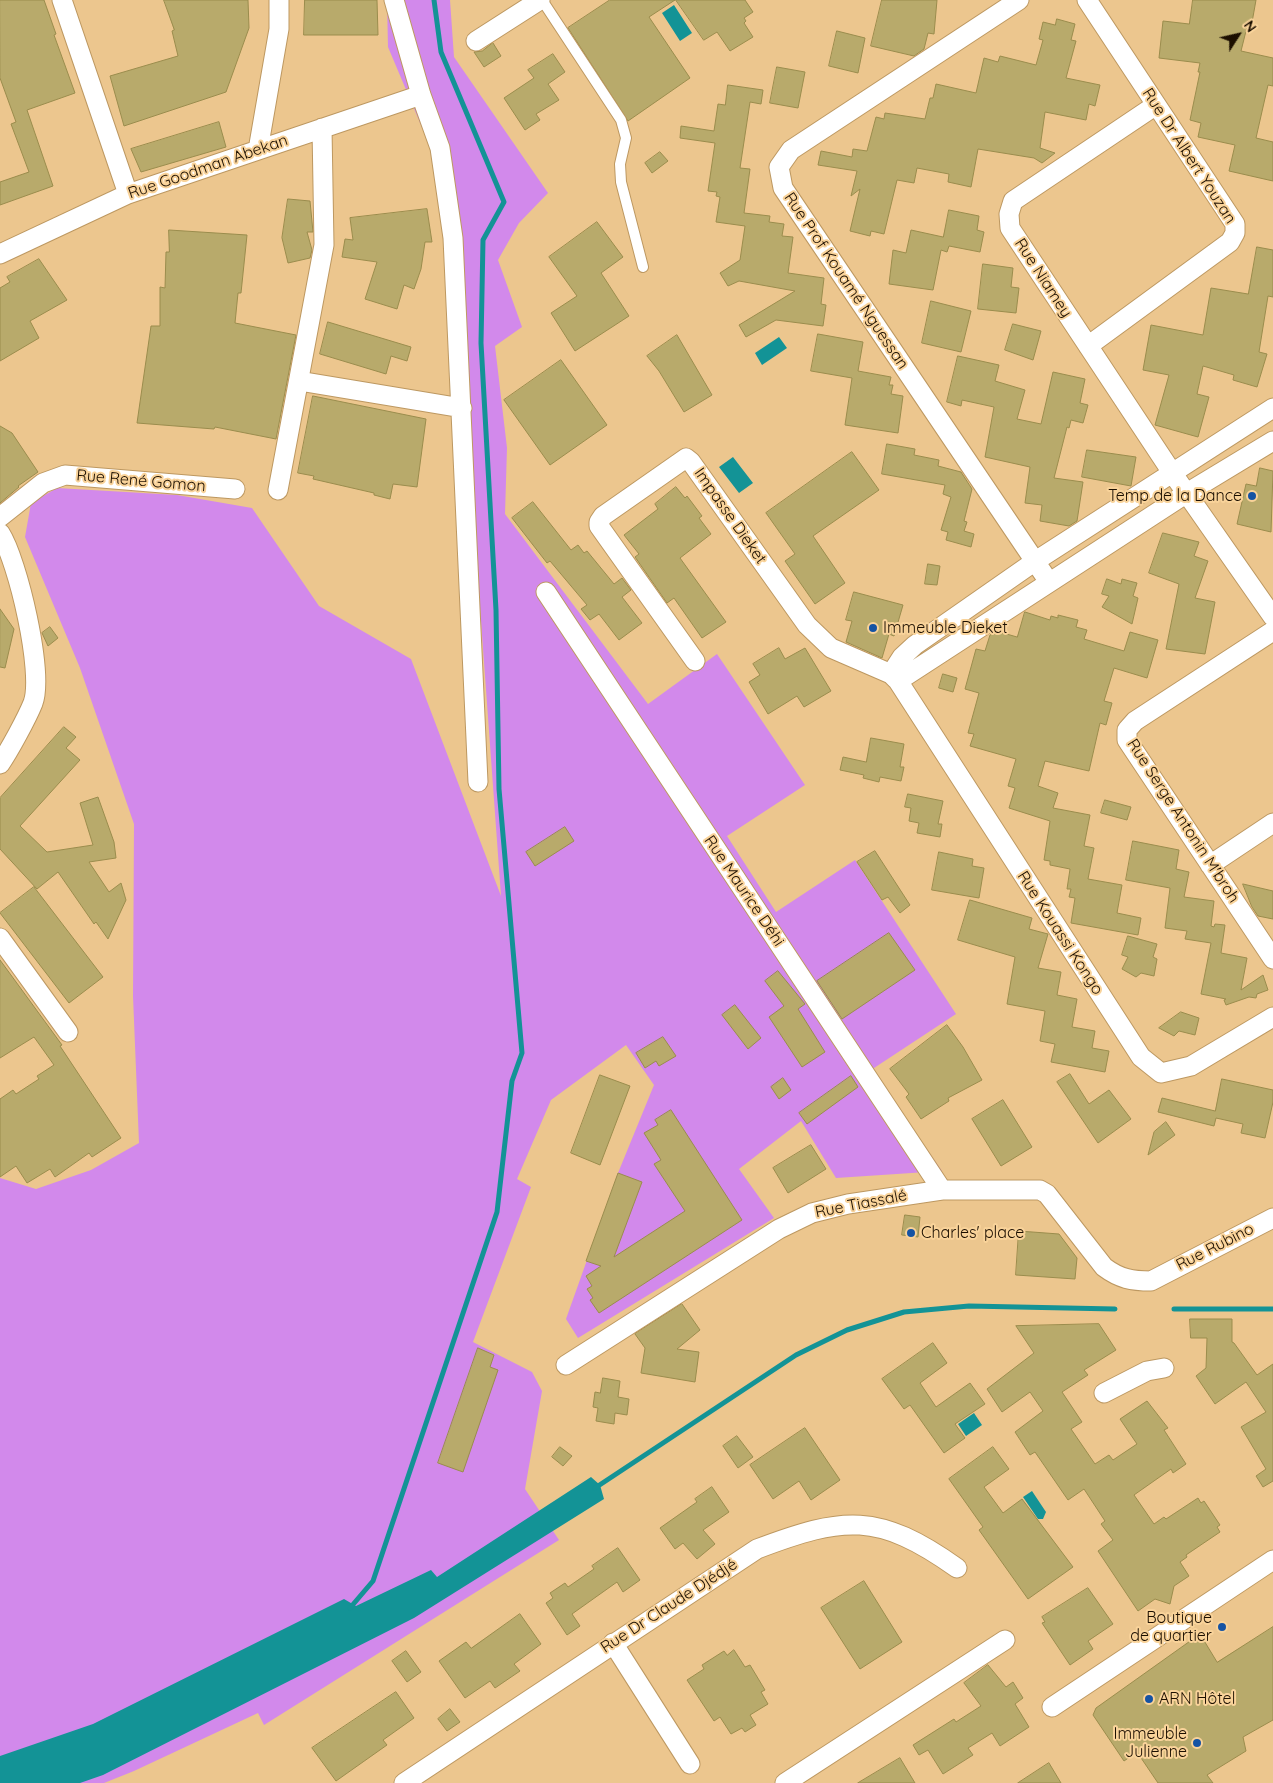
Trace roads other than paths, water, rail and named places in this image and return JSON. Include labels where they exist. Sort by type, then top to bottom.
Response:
[{"type":"street","points":[[62,0],[128,194]]},
{"type":"street","points":[[258,150],[279,30],[279,0]]},
{"type":"street","points":[[394,0],[421,95],[440,148],[453,238],[478,782]]},
{"type":"street","points":[[476,41],[541,0]]},
{"type":"street","name":"Rue Prof Kouamé Nguessan","points":[[1019,0],[791,150],[779,166],[783,188],[1049,582]]},
{"type":"street","name":"Rue Dr Albert Youzan","points":[[1087,0],[1235,224],[1235,233],[1230,242],[1088,346]]},
{"type":"street","name":"Rue Goodman Abekan","points":[[0,254],[128,194],[421,95]]},
{"type":"street","name":"Rue Niamey","points":[[1156,105],[1013,201],[1009,214],[1010,228],[1171,471],[1273,617]]},
{"type":"street","points":[[278,490],[324,245],[322,128]]},
{"type":"street","points":[[299,381],[462,408]]},
{"type":"street","points":[[894,677],[902,658],[915,645],[1034,562],[1171,471],[1273,408]]},
{"type":"street","points":[[894,677],[1273,441]]},
{"type":"street","name":"Impasse Dieket","points":[[695,661],[599,526],[603,516],[686,458],[691,462],[806,625],[831,648],[894,677]]},
{"type":"street","name":"Rue René Gomon","points":[[0,517],[43,483],[65,475],[235,489]]},
{"type":"street","points":[[0,533],[15,565],[27,614],[35,676],[33,702],[0,764]]},
{"type":"street","name":"Rue Maurice Déhi","points":[[546,592],[942,1190]]},
{"type":"street","name":"Rue Serge Antonin M'broh","points":[[1273,631],[1135,721],[1127,730],[1128,740],[1273,960]]},
{"type":"street","name":"Rue Kouassi Kongo","points":[[894,677],[1141,1057],[1161,1073],[1191,1066],[1273,1016]]},
{"type":"street","points":[[1210,865],[1273,823]]},
{"type":"street","points":[[0,938],[68,1032]]},
{"type":"street","name":"Rue Tiassalé","points":[[566,1365],[779,1229],[812,1213],[848,1204],[942,1190],[1040,1190],[1047,1194],[1104,1267],[1115,1275],[1129,1280],[1151,1280],[1158,1276]]},
{"type":"street","name":"Rue Rubino","points":[[1158,1276],[1273,1218]]},
{"type":"street","points":[[1104,1393],[1147,1371],[1164,1368]]},
{"type":"street","name":"Rue Dr Claude Djédjé","points":[[404,1783],[757,1549],[801,1533],[836,1524],[869,1525],[902,1534],[930,1549],[957,1568]]},
{"type":"street","points":[[1052,1707],[1273,1560]]},
{"type":"street","points":[[784,1783],[1005,1640]]},
{"type":"street","points":[[613,1643],[690,1764]]},
{"type":"lane","points":[[541,0],[621,120],[626,138],[620,164],[621,182],[642,267]]},
{"type":"water","points":[[674,5],[692,33],[680,41],[662,13]]},
{"type":"water","points":[[779,337],[787,348],[762,365],[755,353]]},
{"type":"water","points":[[733,457],[753,483],[739,493],[719,467]]},
{"type":"water","points":[[974,1413],[982,1425],[966,1436],[958,1424]]},
{"type":"water","points":[[591,1477],[600,1485],[604,1499],[414,1618],[103,1775],[80,1783],[0,1783],[0,1756],[93,1724],[344,1599],[356,1606],[431,1570],[437,1577]]},
{"type":"water","points":[[1032,1491],[1046,1512],[1043,1519],[1038,1519],[1023,1497]]},
{"type":"waterway","points":[[350,1608],[373,1581],[497,1212],[512,1081],[522,1053],[499,789],[496,610],[481,343],[483,240],[504,202],[441,52],[434,0]]},
{"type":"waterway","points":[[595,1488],[796,1355],[847,1330],[904,1312],[969,1306],[1115,1309]]},
{"type":"waterway","points":[[1174,1309],[1273,1309]]},
{"type":"place","name":"Temp de la Dance","points":[[1252,496]]},
{"type":"place","name":"Immeuble Dieket","points":[[873,628]]},
{"type":"place","name":"Charles' place","points":[[911,1233]]},
{"type":"place","name":"Boutique de quartier","points":[[1222,1627]]},
{"type":"place","name":"ARN Hôtel","points":[[1149,1699]]},
{"type":"place","name":"Immeuble Julienne","points":[[1197,1743]]}]
